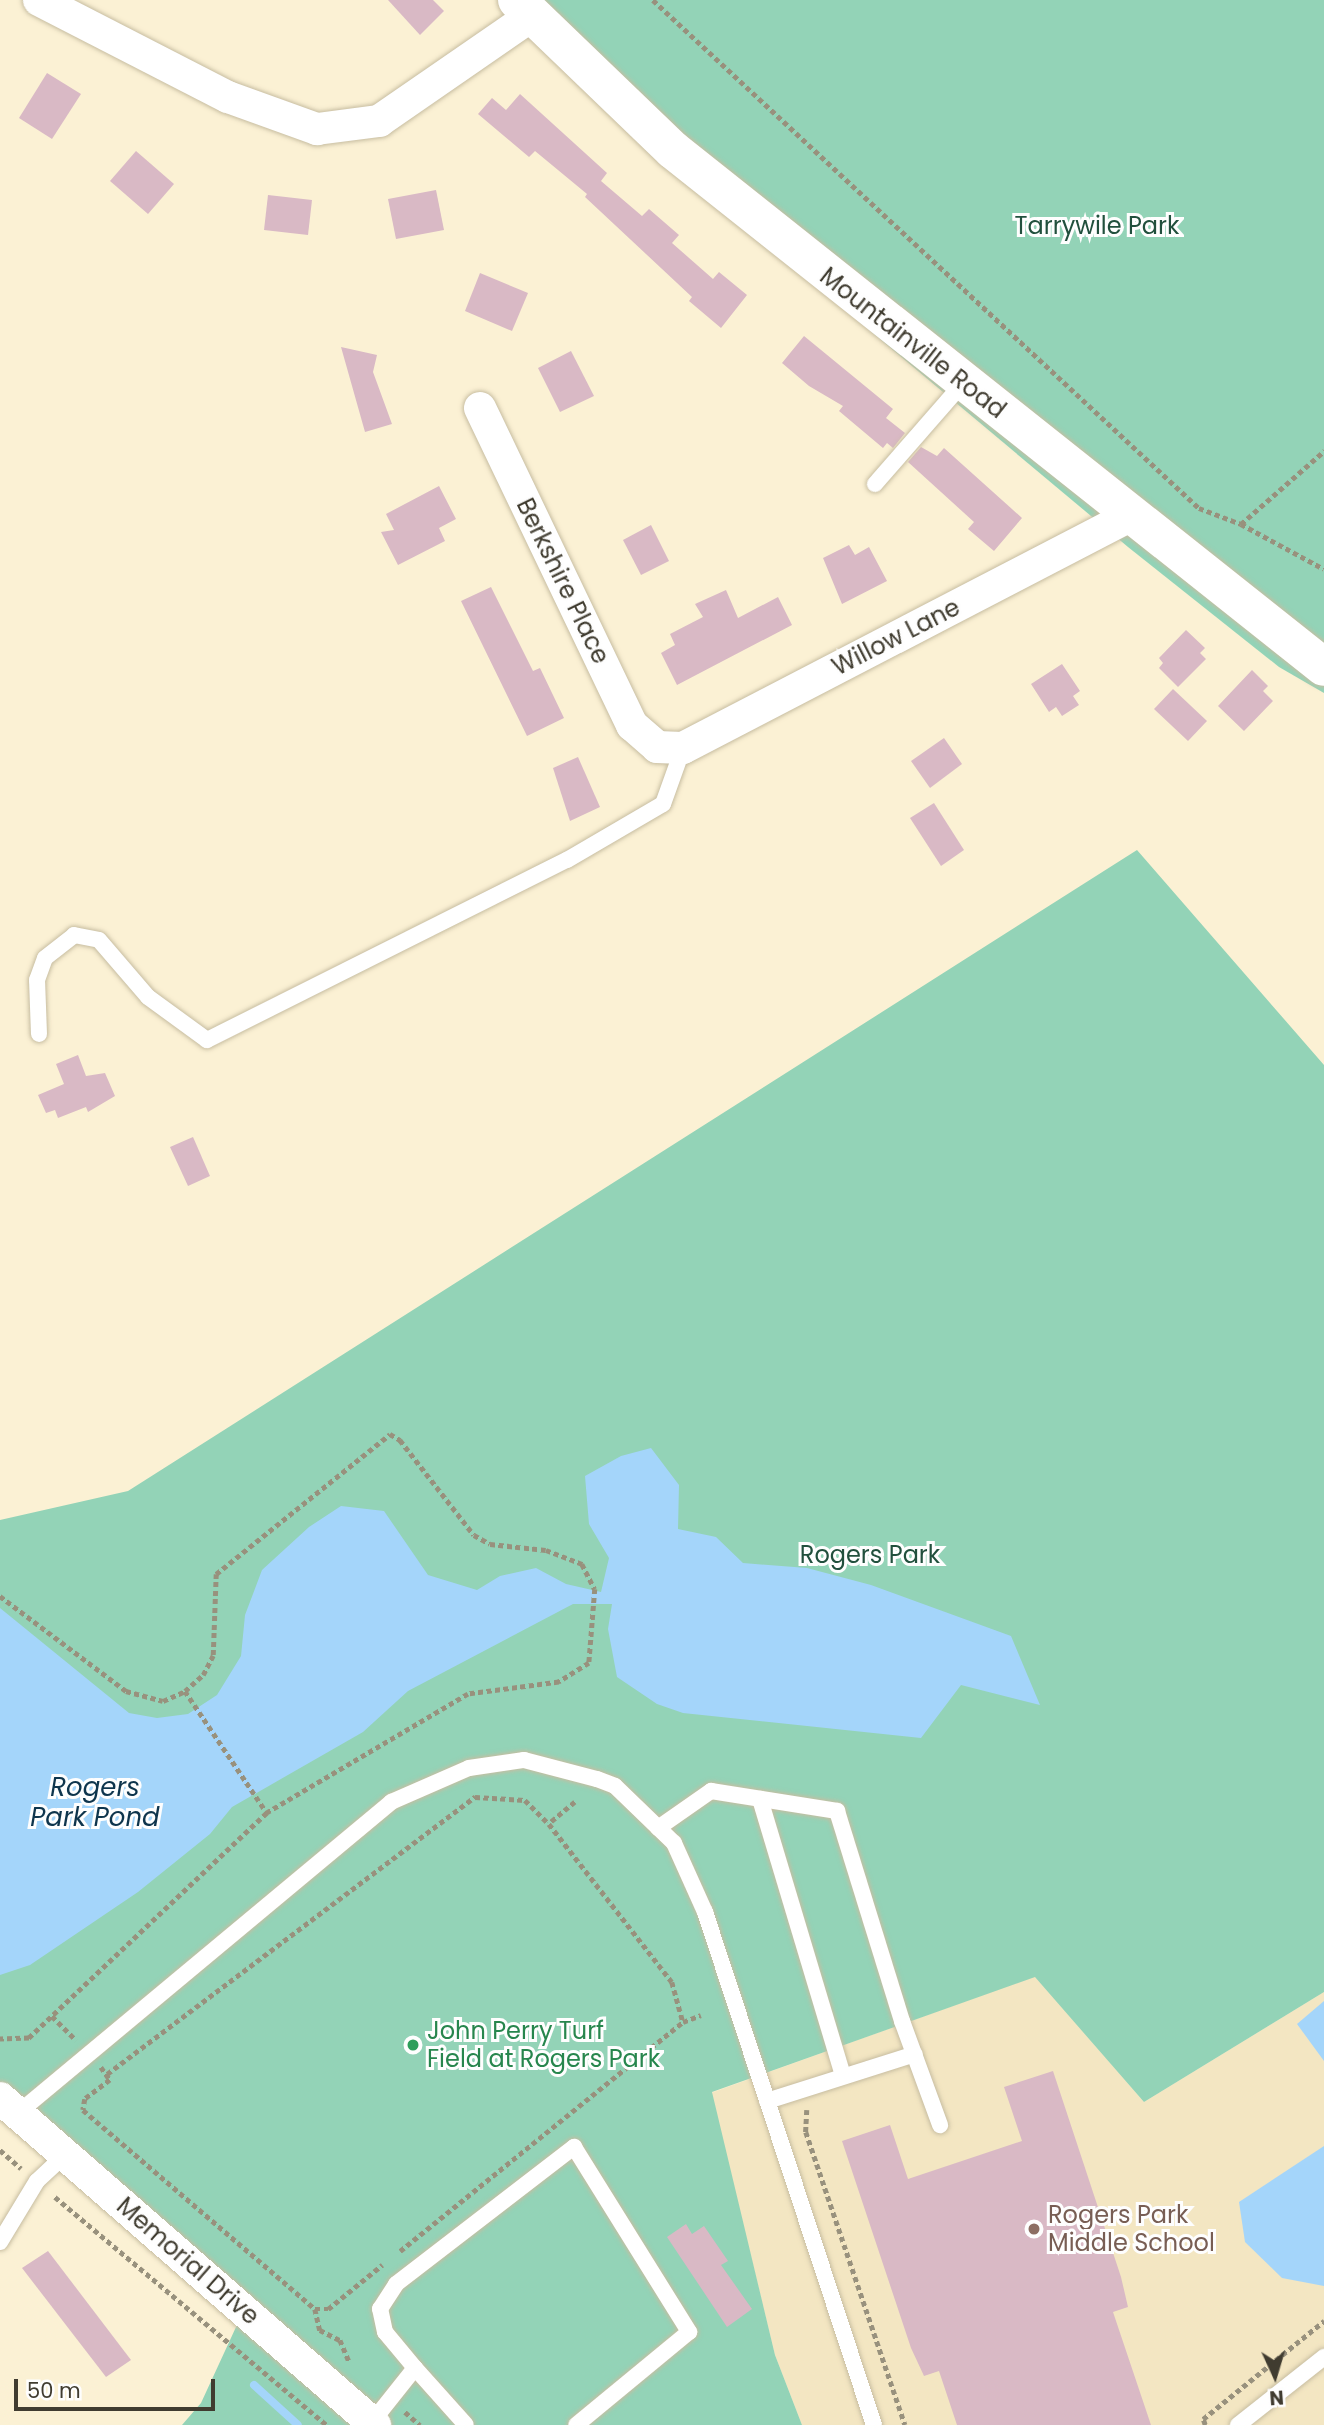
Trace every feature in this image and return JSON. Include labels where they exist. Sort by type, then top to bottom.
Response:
[{"type":"street","points":[[51,3],[228,97],[317,129],[379,121],[524,8]]},
{"type":"street","name":"Mountainville Road","points":[[524,8],[673,150],[963,383],[1324,667]]},
{"type":"street","name":"Berkshire Place","points":[[480,408],[632,725],[670,747]]},
{"type":"street","name":"Willow Lane","points":[[670,747],[1132,515]]},
{"type":"street","name":"Memorial Drive","points":[[9,2106],[379,2415]]},
{"type":"lane","points":[[875,484],[963,383]]},
{"type":"lane","points":[[39,1034],[37,980],[45,958],[74,936],[99,940],[148,997],[206,1040],[566,860],[663,804],[670,747]]},
{"type":"lane","points":[[9,2106],[391,1802],[470,1768],[524,1760],[615,1786],[674,1843],[705,1912],[874,2425]]},
{"type":"lane","points":[[658,1828],[711,1791],[837,1811],[940,2125]]},
{"type":"lane","points":[[760,1799],[843,2076]]},
{"type":"lane","points":[[767,2101],[915,2054]]},
{"type":"lane","points":[[466,2425],[385,2332],[380,2309],[396,2284],[574,2147],[689,2332],[576,2425]]},
{"type":"lane","points":[[0,2242],[37,2181],[65,2155]]},
{"type":"lane","points":[[1238,2425],[1324,2357]]},
{"type":"lane","points":[[379,2415],[415,2368]]},
{"type":"path","points":[[653,0],[1199,508],[1241,524],[1324,569]]},
{"type":"path","points":[[1241,524],[1324,452]]},
{"type":"path","points":[[0,1596],[109,1682],[139,1697],[163,1701],[185,1691],[203,1675],[213,1655],[216,1574],[390,1434],[400,1440],[474,1535],[491,1544],[546,1550],[582,1564],[595,1589],[589,1663],[559,1682],[468,1694],[267,1814],[29,2038],[0,2039]]},
{"type":"path","points":[[185,1691],[267,1814]]},
{"type":"path","points":[[354,2366],[340,2340],[320,2330],[315,2309],[83,2110],[85,2099],[110,2080],[107,2074],[475,1797],[525,1800],[549,1824],[671,1982],[683,2022]]},
{"type":"path","points":[[549,1824],[576,1802]]},
{"type":"path","points":[[315,2309],[328,2309],[683,2022],[701,2015]]},
{"type":"path","points":[[807,2106],[806,2132],[905,2425]]},
{"type":"path","points":[[0,2151],[21,2168]]},
{"type":"path","points":[[54,2197],[327,2425]]},
{"type":"path","points":[[1205,2425],[1203,2419],[1324,2321]]},
{"type":"path","points":[[379,2415],[420,2425]]},
{"type":"shaded area","name":"Rogers Park Middle School","points":[[1035,1976],[1144,2102],[1324,1992],[1324,2425],[802,2425],[775,2355],[711,2093]]},
{"type":"green space","name":"Tarrywile Park","points":[[501,0],[1324,0],[1324,693],[1279,667],[1128,547],[782,257]]},
{"type":"green space","name":"Rogers Park","points":[[1137,850],[1324,1065],[1324,1992],[1144,2102],[1035,1977],[712,2092],[775,2355],[802,2425],[182,2425],[201,2403],[248,2301],[0,2082],[0,1520],[128,1491]]},
{"type":"water","name":"Rogers Park Pond","points":[[651,1448],[679,1485],[678,1529],[716,1537],[743,1563],[807,1568],[871,1585],[1011,1636],[1040,1705],[961,1685],[921,1738],[683,1713],[657,1704],[617,1677],[608,1629],[612,1604],[573,1604],[408,1691],[363,1732],[232,1807],[210,1834],[138,1892],[30,1965],[0,1975],[0,1608],[129,1713],[157,1718],[188,1714],[217,1695],[241,1656],[245,1615],[262,1570],[309,1527],[341,1506],[384,1511],[428,1575],[477,1590],[500,1576],[536,1568],[566,1584],[601,1592],[609,1558],[589,1524],[585,1476],[621,1456]]},
{"type":"water","points":[[1324,2001],[1324,2061],[1297,2024]]},
{"type":"water","points":[[1324,2146],[1324,2286],[1282,2278],[1245,2242],[1239,2202]]},
{"type":"building","points":[[388,0],[433,0],[444,11],[420,35]]},
{"type":"building","points":[[47,73],[81,94],[52,139],[19,118]]},
{"type":"building","points":[[520,94],[607,173],[601,181],[642,216],[649,209],[679,235],[672,243],[713,279],[719,272],[747,295],[721,328],[689,301],[692,297],[585,197],[587,194],[535,151],[529,157],[478,114],[492,98],[506,110]]},
{"type":"building","points":[[136,151],[174,184],[148,214],[110,181]]},
{"type":"building","points":[[436,190],[444,230],[396,239],[388,199]]},
{"type":"building","points":[[268,195],[312,200],[308,235],[264,230]]},
{"type":"building","points":[[480,273],[528,293],[512,331],[465,311]]},
{"type":"building","points":[[804,336],[893,409],[886,418],[905,433],[893,448],[887,443],[883,448],[839,411],[843,406],[809,386],[782,363]]},
{"type":"building","points":[[341,347],[377,355],[373,372],[392,424],[365,432]]},
{"type":"building","points":[[571,351],[594,396],[560,412],[538,368]]},
{"type":"building","points":[[921,447],[937,456],[944,448],[1022,518],[994,551],[968,529],[974,522],[908,462]]},
{"type":"building","points":[[439,486],[456,519],[439,528],[445,541],[398,565],[381,532],[394,530],[386,514]]},
{"type":"building","points":[[651,525],[669,561],[641,575],[623,540]]},
{"type":"building","points":[[849,545],[855,555],[869,547],[887,581],[842,604],[823,558]]},
{"type":"building","points":[[491,587],[533,671],[540,668],[564,718],[527,736],[461,601]]},
{"type":"building","points":[[726,590],[738,618],[778,597],[792,625],[677,685],[661,653],[675,645],[670,634],[703,617],[695,604]]},
{"type":"building","points":[[1186,630],[1205,648],[1200,653],[1206,659],[1178,687],[1159,668],[1163,663],[1159,658]]},
{"type":"building","points":[[1062,664],[1080,691],[1073,696],[1079,705],[1062,716],[1056,707],[1049,712],[1031,684]]},
{"type":"building","points":[[1252,670],[1268,686],[1263,691],[1273,701],[1244,731],[1218,706]]},
{"type":"building","points":[[1173,689],[1207,721],[1188,741],[1154,709]]},
{"type":"building","points":[[944,738],[962,764],[930,788],[911,761]]},
{"type":"building","points":[[578,757],[600,807],[570,821],[553,768]]},
{"type":"building","points":[[934,803],[964,850],[941,866],[910,818]]},
{"type":"building","points":[[78,1055],[86,1076],[105,1073],[115,1096],[88,1112],[86,1107],[58,1118],[55,1110],[46,1113],[38,1095],[64,1084],[56,1064]]},
{"type":"building","points":[[193,1137],[210,1176],[188,1186],[170,1147]]},
{"type":"building","points":[[1053,2071],[1121,2277],[1128,2307],[1113,2312],[1151,2425],[957,2425],[939,2371],[924,2376],[911,2348],[842,2141],[890,2125],[908,2179],[1022,2141],[1004,2087]]},
{"type":"building","points":[[686,2224],[692,2234],[704,2226],[728,2261],[721,2265],[752,2309],[727,2327],[667,2237]]},
{"type":"building","points":[[48,2251],[131,2360],[106,2377],[22,2268]]},
{"type":"waterway","points":[[254,2385],[298,2425]]},
{"type":"place","name":"John Perry Turf Field at Rogers Park","points":[[413,2045]]},
{"type":"place","name":"Rogers Park Middle School","points":[[1034,2229]]}]
